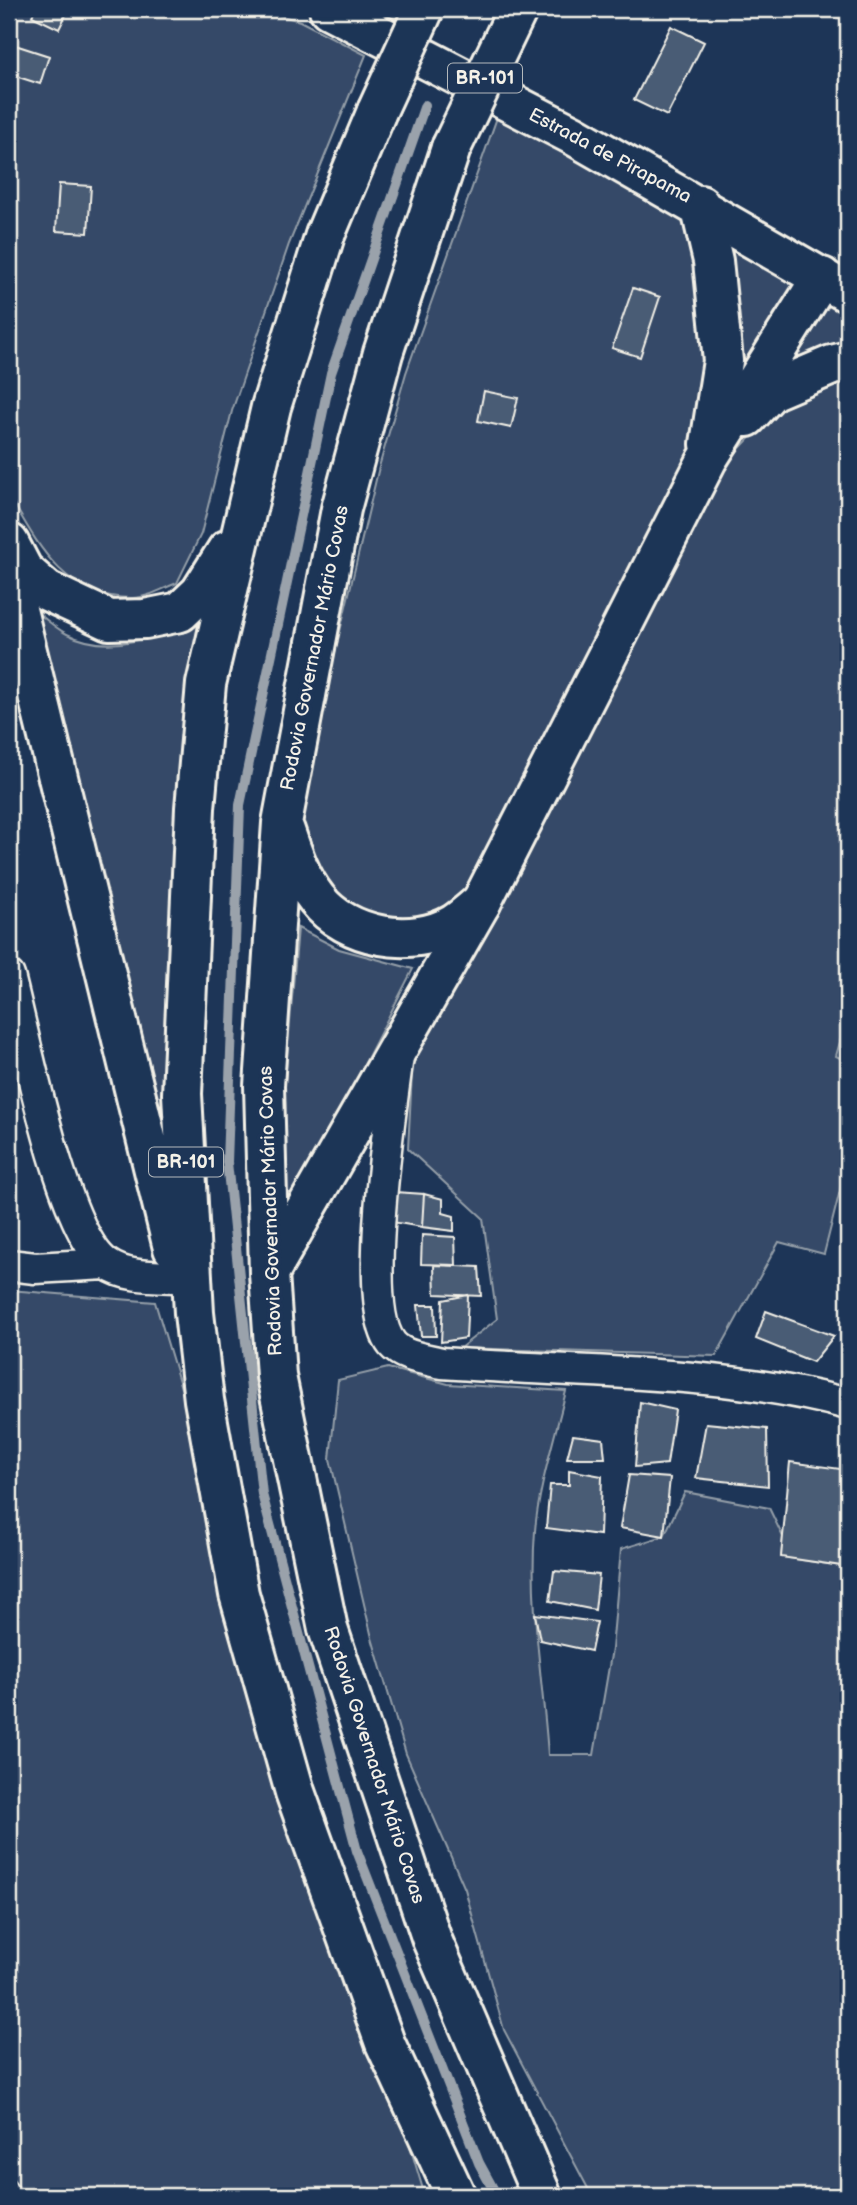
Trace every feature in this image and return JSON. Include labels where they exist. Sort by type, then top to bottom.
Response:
[{"type":"main road","name":"Estrada de Pirapama","points":[[329,9],[573,135],[700,205],[835,285]]},
{"type":"main road","name":"BR-101","points":[[424,9],[377,111],[325,235],[271,407],[206,684],[195,808],[182,1094],[194,1313],[204,1400],[239,1594],[295,1792],[384,2043],[456,2196]]},
{"type":"main road","name":"Rodovia Governador Mário Covas","points":[[518,9],[451,148],[383,353],[341,509],[282,823],[264,1086],[269,1273],[276,1376],[328,1629],[432,1940],[542,2196]]},
{"type":"main road","points":[[700,205],[712,261],[723,361],[707,460]]},
{"type":"main road","points":[[269,1273],[481,903],[707,460],[835,285]]},
{"type":"main road","points":[[707,460],[771,391],[848,361]]},
{"type":"main road","points":[[9,543],[23,570],[47,591],[109,620],[145,619],[180,611],[200,593],[241,528]]},
{"type":"main road","points":[[9,578],[180,1277],[194,1313]]},
{"type":"main road","points":[[282,823],[298,869],[318,901],[346,924],[380,936],[417,936],[452,925],[481,903]]},
{"type":"street","points":[[9,976],[54,1158],[74,1214],[106,1264]]},
{"type":"street","points":[[399,1049],[382,1179],[380,1271],[380,1313],[386,1335],[394,1347],[406,1354],[442,1363],[702,1379],[791,1389],[848,1404]]},
{"type":"street","points":[[9,1265],[35,1268],[106,1264],[138,1275],[180,1277]]},
{"type":"shaded area","points":[[9,9],[257,9],[300,21],[366,55],[289,244],[232,411],[201,534],[177,583],[142,597],[107,595],[87,589],[70,578],[42,549],[9,495]]},
{"type":"shaded area","points":[[499,112],[687,216],[708,315],[697,456],[469,895],[420,918],[361,913],[325,884],[295,821],[379,467],[406,373]]},
{"type":"shaded area","points":[[711,216],[813,279],[716,437]]},
{"type":"shaded area","points":[[826,285],[848,298],[848,355],[769,384]]},
{"type":"shaded area","points":[[848,379],[848,1014],[836,1056],[848,1062],[848,1159],[824,1254],[779,1242],[716,1356],[460,1348],[497,1319],[483,1218],[408,1149],[413,1054],[725,464],[779,407]]},
{"type":"shaded area","points":[[32,608],[67,634],[100,643],[134,641],[167,632],[198,619],[176,842],[173,1190]]},
{"type":"shaded area","points":[[298,928],[339,949],[413,969],[284,1221],[285,1080]]},
{"type":"shaded area","points":[[9,1290],[155,1302],[425,2196],[9,2196]]},
{"type":"shaded area","points":[[388,1368],[448,1384],[566,1391],[543,1480],[535,1531],[535,1615],[548,1755],[594,1755],[612,1649],[621,1549],[664,1536],[685,1492],[769,1508],[783,1537],[781,1557],[848,1567],[848,2196],[592,2196],[504,2030],[465,1889],[406,1754],[372,1638],[330,1459],[338,1380]]},
{"type":"building","points":[[35,9],[69,9],[59,29],[32,16]]},
{"type":"building","points":[[671,26],[704,42],[667,116],[634,100]]},
{"type":"building","points":[[9,43],[49,56],[40,84],[9,74]]},
{"type":"building","points":[[59,184],[91,186],[88,233],[56,231]]},
{"type":"building","points":[[633,288],[660,297],[640,357],[612,348]]},
{"type":"building","points":[[484,391],[518,398],[511,428],[478,421]]},
{"type":"building","points":[[395,1192],[424,1194],[422,1227],[392,1222]]},
{"type":"building","points":[[424,1194],[443,1199],[443,1213],[454,1216],[454,1231],[422,1227]]},
{"type":"building","points":[[422,1235],[455,1237],[456,1265],[421,1264]]},
{"type":"building","points":[[434,1265],[479,1267],[481,1296],[435,1294]]},
{"type":"building","points":[[468,1295],[466,1338],[441,1342],[443,1300]]},
{"type":"building","points":[[418,1305],[435,1305],[436,1336],[421,1336]]},
{"type":"building","points":[[766,1311],[834,1336],[813,1362],[756,1339]]},
{"type":"building","points":[[640,1402],[675,1410],[667,1464],[635,1467]]},
{"type":"building","points":[[706,1423],[767,1429],[768,1486],[696,1478]]},
{"type":"building","points":[[573,1435],[603,1439],[605,1458],[567,1458]]},
{"type":"building","points":[[790,1462],[848,1470],[848,1567],[781,1557]]},
{"type":"building","points":[[569,1470],[602,1476],[600,1535],[546,1528],[550,1485],[569,1485]]},
{"type":"building","points":[[629,1475],[670,1478],[664,1536],[620,1528]]},
{"type":"building","points":[[554,1571],[599,1575],[595,1610],[550,1601]]},
{"type":"building","points":[[535,1614],[597,1622],[591,1651],[540,1640]]},
{"type":"building","points":[[9,2175],[24,2194],[22,2196],[9,2196]]},
{"type":"waterway","points":[[425,105],[331,373],[240,805],[227,1162],[262,1494],[357,1851],[479,2163],[497,2196]]}]
